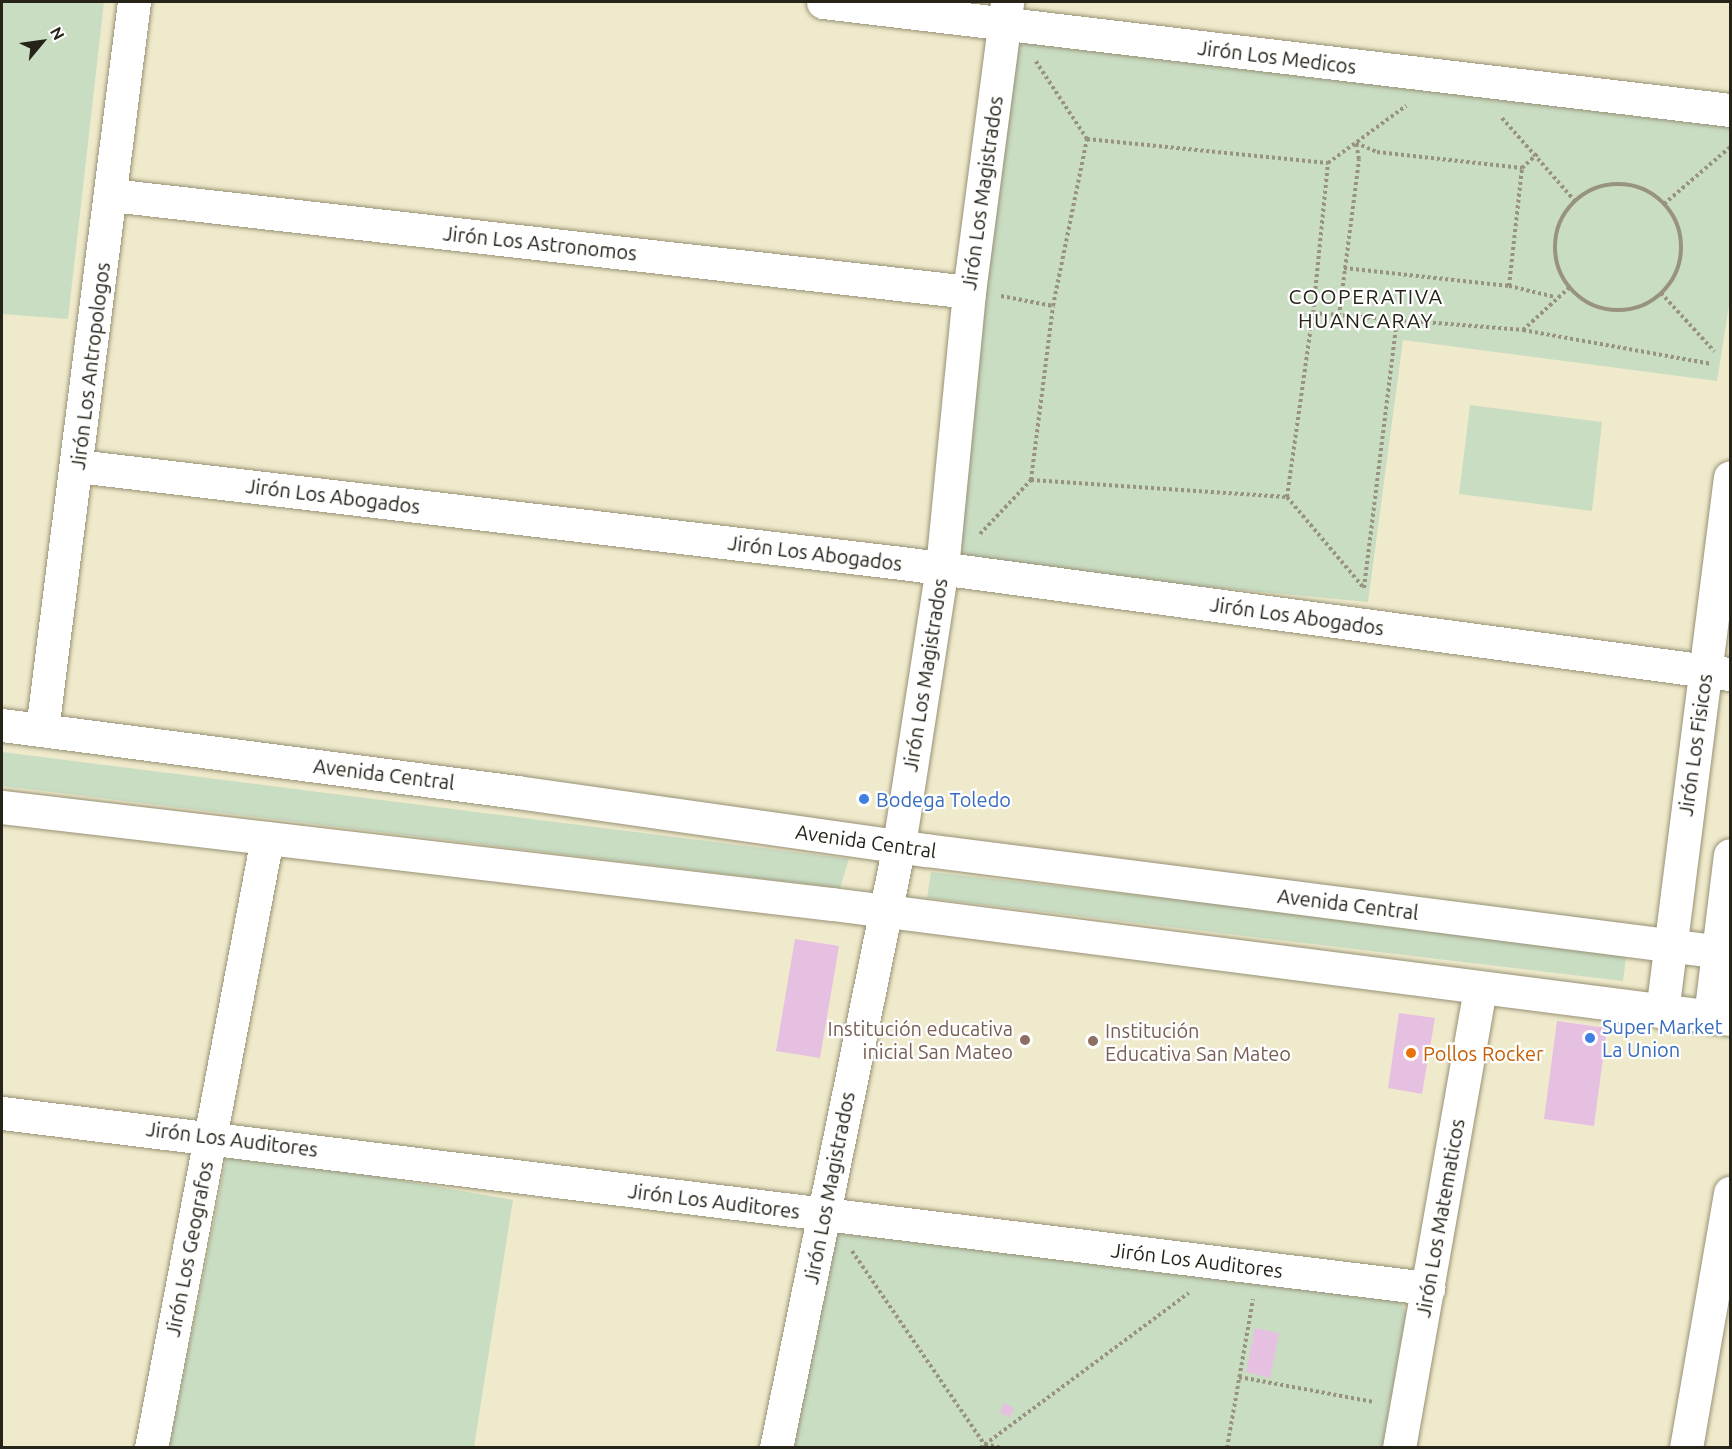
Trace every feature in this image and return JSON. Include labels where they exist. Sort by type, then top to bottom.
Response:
[{"type":"street","name":"Jirón Los Antropologos","points":[[42,730],[134,2]]},
{"type":"street","name":"Jirón Los Medicos","points":[[823,2],[1006,13],[1731,110]]},
{"type":"street","name":"Jirón Los Magistrados","points":[[776,1448],[884,910],[899,846],[984,294],[1006,13]]},
{"type":"street","name":"Jirón Los Astronomos","points":[[111,195],[984,294]]},
{"type":"street","name":"Jirón Los Abogados","points":[[77,466],[942,568],[1718,672]]},
{"type":"street","name":"Jirón Los Fisicos","points":[[1662,1012],[1669,945],[1718,672],[1731,477]]},
{"type":"street","name":"Avenida Central","points":[[2,725],[899,846],[1725,952]]},
{"type":"street","points":[[2,807],[884,910],[1720,1018],[1731,855]]},
{"type":"street","name":"Jirón Los Geografos","points":[[152,1448],[267,838]]},
{"type":"street","name":"Jirón Los Matematicos","points":[[1399,1448],[1480,988]]},
{"type":"street","name":"Jirón Los Auditores","points":[[2,1113],[211,1136],[824,1215],[1428,1288]]},
{"type":"street","points":[[1686,1448],[1731,1192]]},
{"type":"path","points":[[978,536],[1031,480],[1053,306],[1087,140],[1031,55]]},
{"type":"path","points":[[1087,140],[1328,163],[1415,99]]},
{"type":"path","points":[[1499,115],[1537,154],[1575,201]]},
{"type":"path","points":[[1356,143],[1377,152],[1522,168]]},
{"type":"path","points":[[1339,316],[1359,159],[1356,143]]},
{"type":"path","points":[[1664,204],[1731,147]]},
{"type":"path","points":[[1509,286],[1522,168],[1537,154]]},
{"type":"path","points":[[1287,497],[1313,313],[1328,163]]},
{"type":"path","points":[[1626,184],[1642,188],[1664,204],[1677,224],[1681,242],[1673,278],[1661,293],[1646,304],[1608,309],[1591,304],[1570,287],[1557,263],[1555,245],[1565,211],[1575,201],[1592,189],[1626,184]]},
{"type":"path","points":[[1344,268],[1509,286],[1555,297]]},
{"type":"path","points":[[1523,330],[1555,297],[1570,287]]},
{"type":"path","points":[[1661,293],[1714,351]]},
{"type":"path","points":[[984,294],[1053,306]]},
{"type":"path","points":[[1313,313],[1523,330],[1712,364]]},
{"type":"path","points":[[1031,480],[1287,497],[1364,588],[1397,320]]},
{"type":"path","points":[[848,1246],[984,1446],[1002,1448]]},
{"type":"path","points":[[984,1446],[1194,1289]]},
{"type":"path","points":[[1227,1448],[1254,1295]]},
{"type":"path","points":[[1239,1377],[1375,1403]]},
{"type":"green space","points":[[2,2],[104,2],[68,319],[2,314]]},
{"type":"green space","points":[[1036,40],[1730,123],[1730,299],[1717,381],[1403,340],[1368,602],[960,564],[950,527],[1015,55],[1021,43]]},
{"type":"green space","points":[[1470,405],[1602,422],[1592,511],[1459,494]]},
{"type":"green space","points":[[2,752],[849,859],[840,888],[2,786]]},
{"type":"green space","points":[[931,872],[1627,950],[1623,981],[927,898]]},
{"type":"green space","points":[[228,1150],[513,1200],[474,1447],[169,1448]]},
{"type":"green space","points":[[836,1233],[1387,1294],[1401,1301],[1406,1314],[1382,1447],[790,1448]]},
{"type":"building","points":[[795,939],[839,946],[820,1058],[776,1051]]},
{"type":"building","name":"Pollos Rocker","points":[[1399,1013],[1435,1018],[1422,1094],[1388,1088]]},
{"type":"building","points":[[1557,1021],[1607,1028],[1594,1126],[1544,1119]]},
{"type":"building","points":[[1255,1328],[1279,1333],[1270,1378],[1246,1372]]},
{"type":"building","points":[[1004,1403],[1014,1408],[1009,1418],[1000,1412]]},
{"type":"place","name":"Bodega Toledo","points":[[864,799]]},
{"type":"place","name":"Super Market La Union","points":[[1590,1038]]},
{"type":"place","name":"Institución educativa inicial San Mateo","points":[[1025,1040]]},
{"type":"place","name":"Institución Educativa San Mateo","points":[[1093,1041]]},
{"type":"place","name":"Pollos Rocker","points":[[1411,1053]]},
{"type":"district","name":"COOPERATIVA HUANCARAY","points":[[1366,308]]}]
